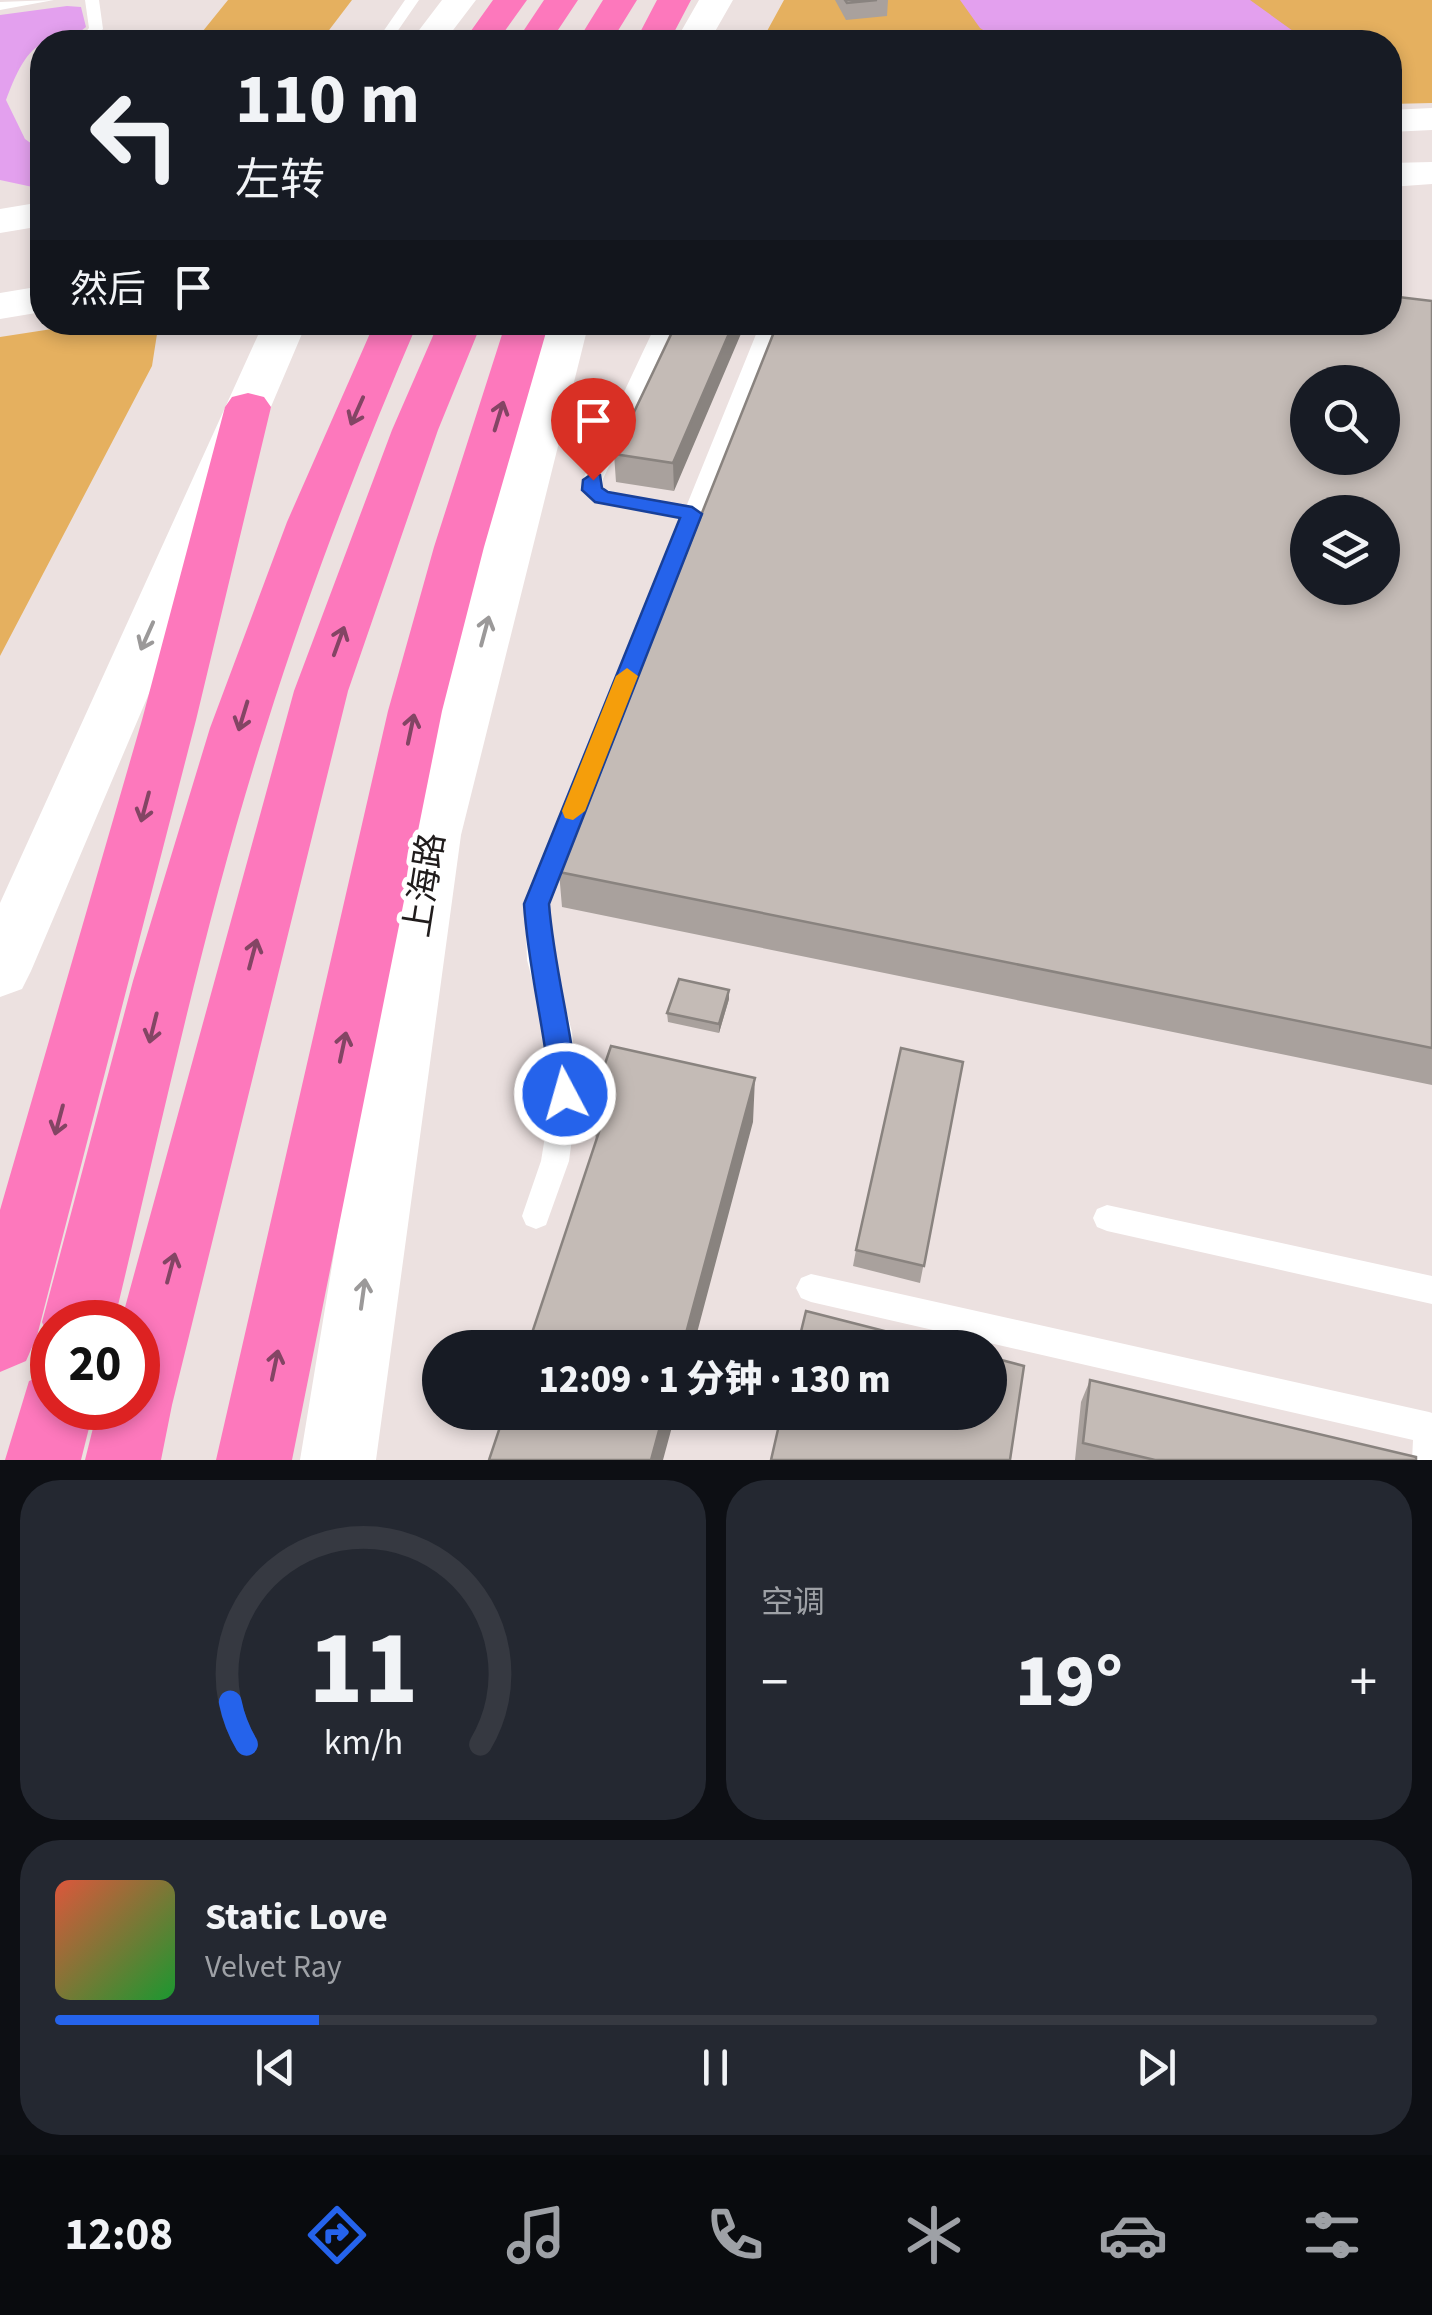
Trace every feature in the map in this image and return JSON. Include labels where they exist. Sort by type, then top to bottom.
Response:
[{"type":"highway","points":[[489,30],[510,0]]},
{"type":"highway","points":[[540,30],[561,0]]},
{"type":"highway","points":[[601,30],[620,0]]},
{"type":"highway","points":[[658,30],[674,0]]},
{"type":"highway","points":[[84,1300],[172,958],[265,646],[343,442],[391,335]]},
{"type":"highway","points":[[160,1311],[321,692],[415,430],[456,335]]},
{"type":"highway","points":[[254,1460],[415,710],[459,546],[524,335]]},
{"type":"highway","points":[[0,1336],[169,720],[248,407]]},
{"type":"highway","points":[[43,1460],[50,1430]]},
{"type":"highway","points":[[122,1460],[129,1430]]},
{"type":"main road","points":[[436,30],[459,0]]},
{"type":"main road","points":[[699,30],[716,0]]},
{"type":"main road","points":[[1402,121],[1432,120]]},
{"type":"main road","points":[[1402,139],[1432,138]]},
{"type":"main road","points":[[1402,157],[1432,156]]},
{"type":"main road","points":[[1402,174],[1432,173]]},
{"type":"main road","points":[[0,221],[30,216]]},
{"type":"main road","points":[[0,256],[30,252]]},
{"type":"main road","points":[[0,278],[30,274]]},
{"type":"main road","points":[[0,306],[30,301]]},
{"type":"main road","points":[[0,971],[248,407],[273,335]]},
{"type":"main road","name":"上海路","points":[[338,1460],[432,834],[565,335]]},
{"type":"lane","points":[[3,4],[48,0]]},
{"type":"lane","points":[[92,0],[95,30]]},
{"type":"lane","points":[[391,30],[412,0]]},
{"type":"lane","points":[[660,335],[593,480],[592,490],[618,501],[692,514]]},
{"type":"lane","points":[[536,1216],[555,1161],[565,1094],[558,1032],[540,960],[536,904],[765,335]]},
{"type":"lane","points":[[1107,1218],[1432,1290]]},
{"type":"lane","points":[[812,1288],[1430,1439]]},
{"type":"shaded area","points":[[228,0],[352,0],[329,30],[204,30]]},
{"type":"shaded area","points":[[784,0],[1432,0],[1432,103],[1402,104],[1402,30],[768,30]]},
{"type":"shaded area","points":[[960,0],[1250,0],[1292,30],[983,30]]},
{"type":"shaded area","points":[[81,7],[86,27],[30,30],[30,54],[6,100],[30,143],[30,186],[0,180],[0,15]]},
{"type":"shaded area","points":[[30,332],[157,335],[152,366],[0,656],[0,337]]},
{"type":"building","points":[[1402,297],[1432,301],[1432,1048],[559,872],[773,335],[1402,335]]},
{"type":"building","points":[[671,335],[728,335],[673,463],[614,454]]},
{"type":"building","points":[[679,979],[729,990],[719,1024],[667,1013]]},
{"type":"building","points":[[611,1046],[755,1078],[687,1330],[533,1330],[608,1105],[592,1102]]},
{"type":"building","points":[[901,1048],[963,1062],[924,1266],[856,1250]]},
{"type":"building","points":[[806,1311],[880,1330],[801,1330]]},
{"type":"building","points":[[1007,1362],[1024,1366],[1010,1460],[771,1460],[778,1430],[1007,1430]]},
{"type":"building","points":[[1090,1380],[1416,1460],[1155,1460],[1083,1443]]},
{"type":"building","points":[[499,1430],[659,1430],[651,1460],[489,1460]]},
{"type":"slow traffic","points":[[573,811],[627,676]]},
{"type":"route","points":[[565,1094],[558,1032],[540,960],[536,904],[692,514],[602,498],[592,490],[593,480]]}]
